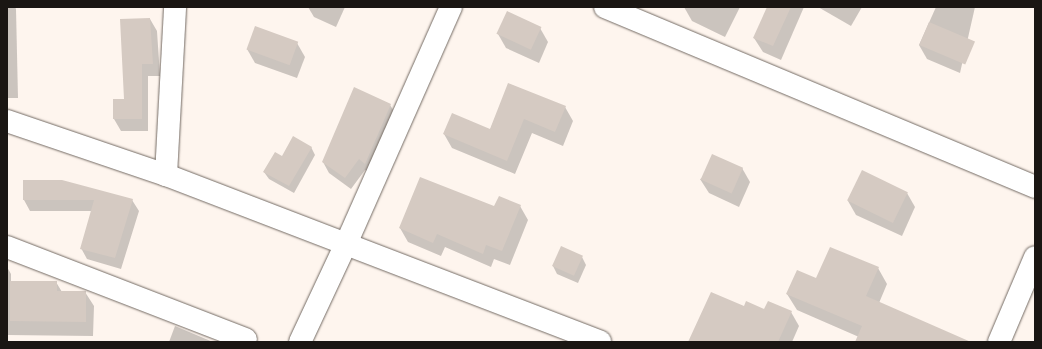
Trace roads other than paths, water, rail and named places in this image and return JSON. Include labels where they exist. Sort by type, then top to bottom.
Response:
[{"type":"street","points":[[166,175],[176,7]]},
{"type":"street","points":[[300,342],[346,244],[451,7]]},
{"type":"street","points":[[605,7],[1035,187]]},
{"type":"street","points":[[7,121],[166,175],[600,342]]},
{"type":"street","points":[[7,247],[246,339]]},
{"type":"street","points":[[999,342],[1035,257]]}]
